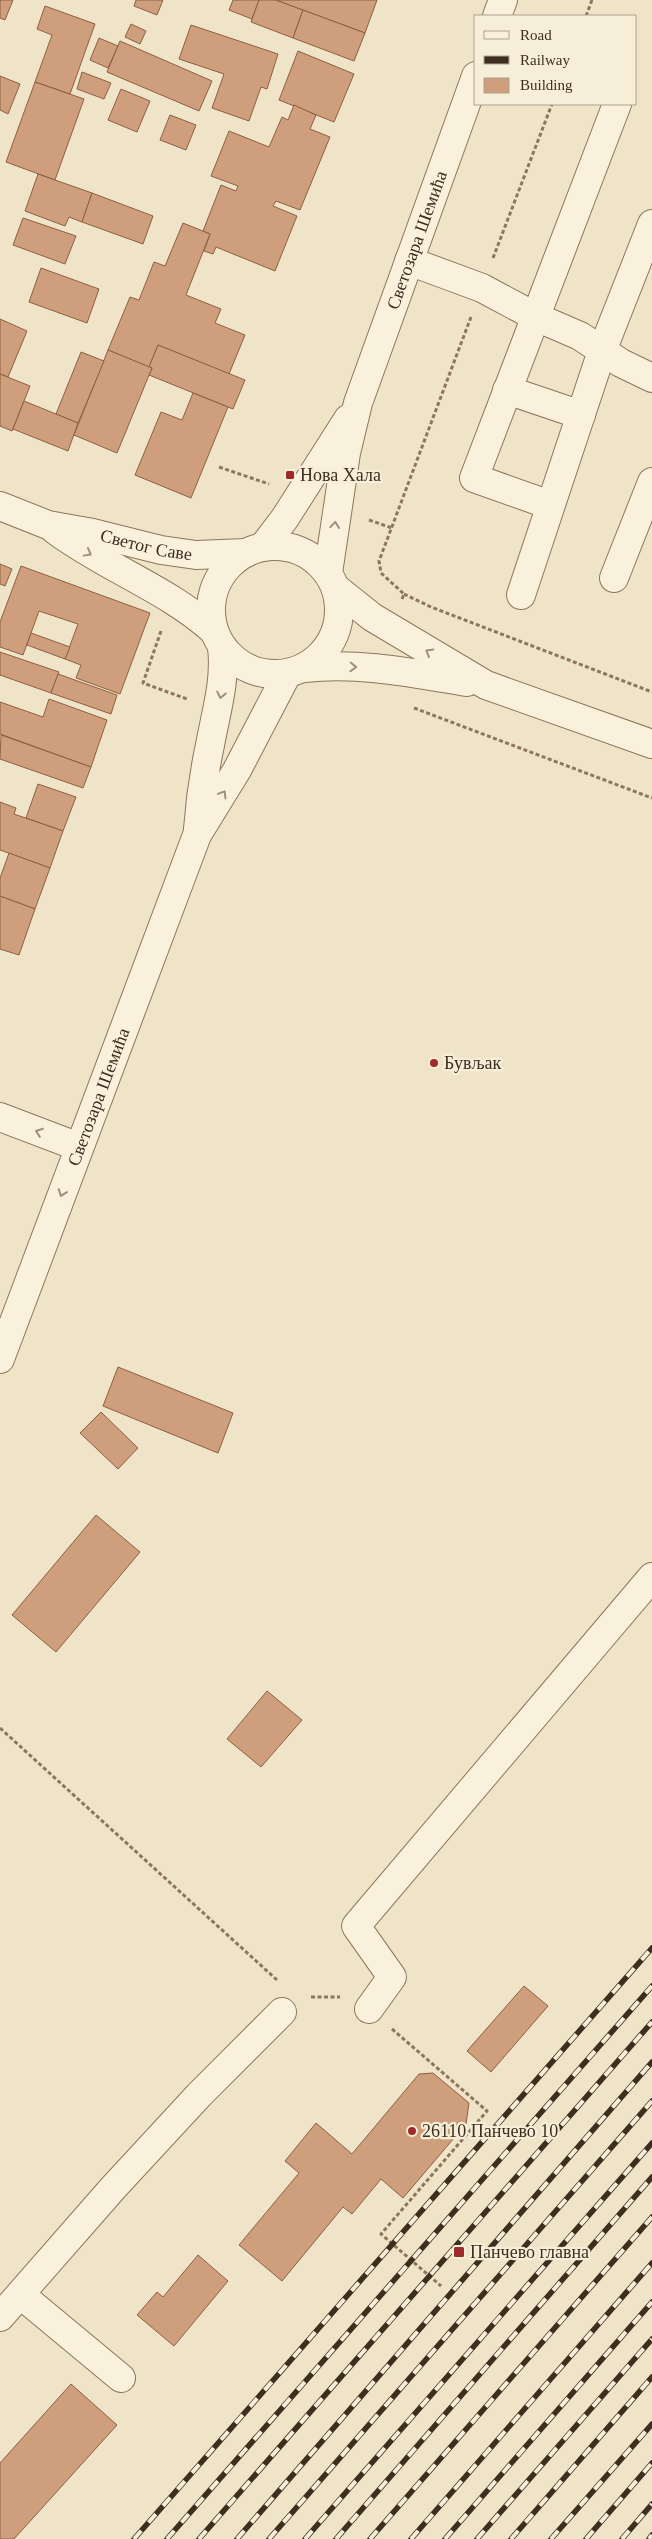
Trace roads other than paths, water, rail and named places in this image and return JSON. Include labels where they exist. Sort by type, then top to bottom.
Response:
[{"type":"street","points":[[498,15],[503,0]]},
{"type":"street","name":"Светозара Шемића","points":[[332,581],[346,453],[358,403],[474,81]]},
{"type":"street","points":[[550,505],[474,478],[617,105]]},
{"type":"street","points":[[521,595],[602,351],[652,224]]},
{"type":"street","points":[[408,261],[482,288],[536,317],[580,336],[602,351],[652,378]]},
{"type":"street","points":[[507,390],[581,415]]},
{"type":"street","name":"Светозара Шемића","points":[[255,550],[285,518],[358,403]]},
{"type":"street","points":[[614,578],[652,482]]},
{"type":"street","name":"Светог Саве","points":[[0,506],[48,525],[92,533],[161,550],[196,555],[255,550]]},
{"type":"street","name":"Светог Саве","points":[[48,525],[77,546],[176,601],[218,639]]},
{"type":"street","points":[[486,685],[350,601],[316,560],[300,550],[282,546],[255,550],[231,563],[220,577],[212,604],[218,639],[234,660],[250,670],[268,674],[330,665],[380,667],[486,685],[652,744]]},
{"type":"street","points":[[296,671],[319,657],[331,643],[338,626],[340,608],[332,581]]},
{"type":"street","name":"Светозара Шемића","points":[[197,835],[210,746],[225,666],[218,639]]},
{"type":"street","name":"Светозара Шемића","points":[[0,1360],[197,835],[296,671]]},
{"type":"street","points":[[0,1117],[79,1147]]},
{"type":"street","points":[[369,2010],[392,1977],[356,1926],[652,1577]]},
{"type":"street","points":[[0,2317],[113,2188],[199,2096],[282,2012]]},
{"type":"street","points":[[21,2295],[121,2378]]},
{"type":"railway","points":[[134,2539],[652,1948]]},
{"type":"railway","points":[[167,2539],[652,1986]]},
{"type":"railway","points":[[199,2539],[652,2022]]},
{"type":"railway","points":[[237,2539],[652,2062]]},
{"type":"railway","points":[[269,2539],[652,2101]]},
{"type":"railway","points":[[305,2539],[652,2143]]},
{"type":"railway","points":[[336,2539],[652,2177]]},
{"type":"railway","points":[[370,2539],[652,2217]]},
{"type":"railway","points":[[411,2539],[652,2263]]},
{"type":"railway","points":[[445,2539],[652,2302]]},
{"type":"railway","points":[[477,2539],[652,2339]]},
{"type":"railway","points":[[511,2539],[652,2377]]},
{"type":"railway","points":[[551,2539],[652,2424]]},
{"type":"railway","points":[[586,2539],[652,2463]]},
{"type":"railway","points":[[622,2539],[652,2504]]},
{"type":"railway","points":[[649,2539],[652,2535]]},
{"type":"place","name":"Нова Хала","points":[[290,475]]},
{"type":"place","name":"Бувљак","points":[[434,1063]]},
{"type":"place","name":"26110 Панчево 10","points":[[412,2131]]},
{"type":"place","name":"Панчево главна","points":[[459,2252]]}]
